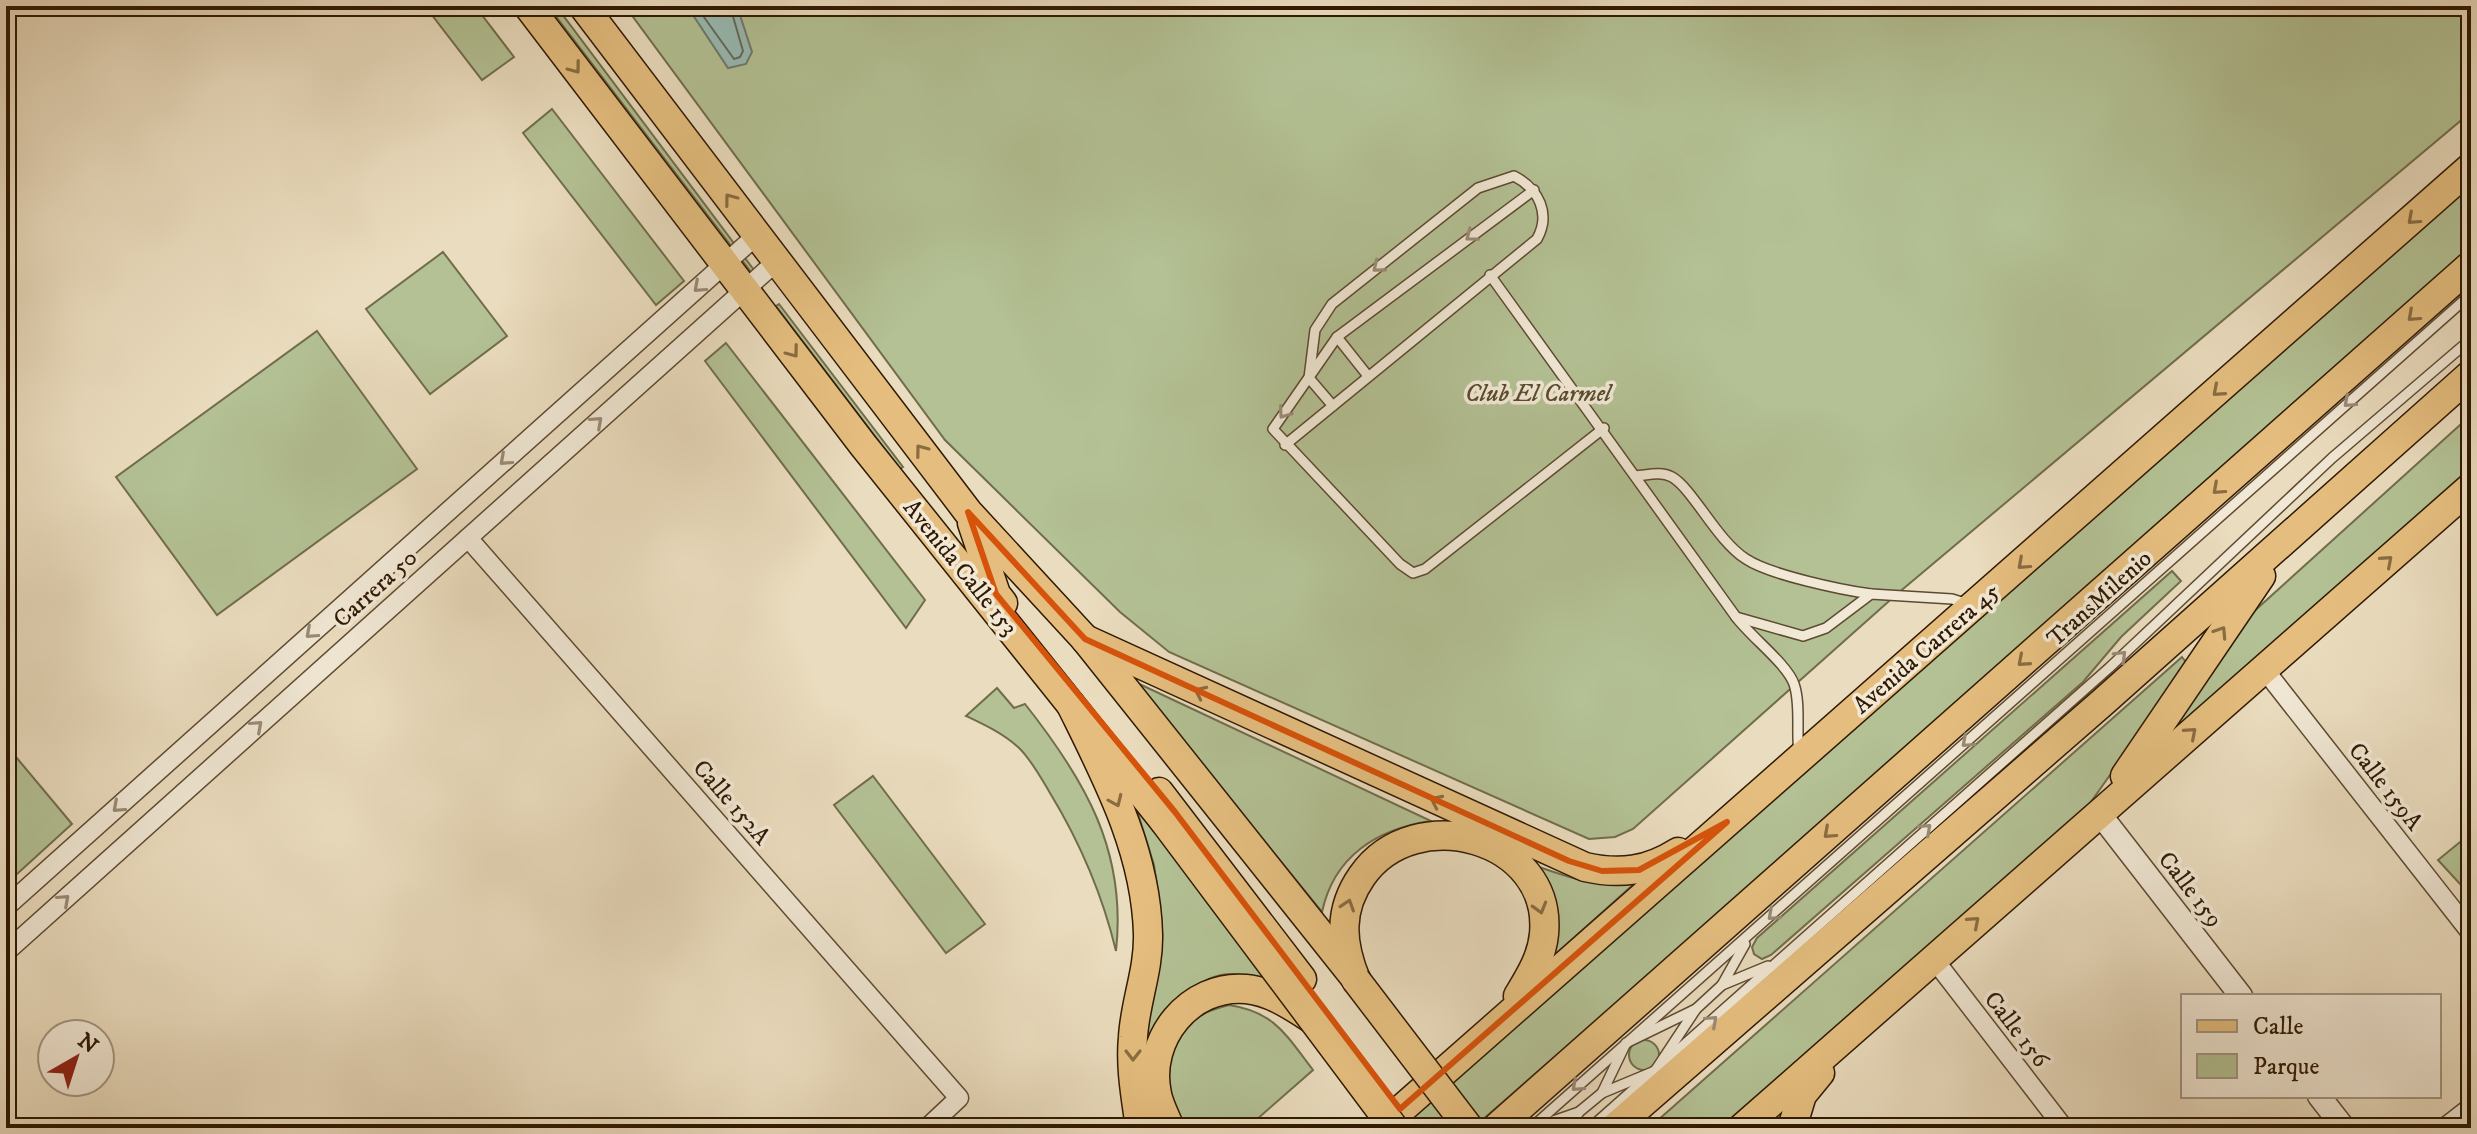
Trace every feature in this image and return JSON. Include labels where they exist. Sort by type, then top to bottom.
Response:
[{"type":"main road","name":"Avenida Calle 153","points":[[528,6],[745,290],[1071,705],[1169,816],[1312,1019],[1394,1128]]},
{"type":"main road","name":"Avenida Calle 153","points":[[583,6],[968,512],[1085,639],[1205,787],[1469,1128]]},
{"type":"main road","name":"Avenida Carrera 45","points":[[1380,1128],[2471,167]]},
{"type":"main road","points":[[1496,1128],[2471,265]]},
{"type":"main road","points":[[1614,1128],[2471,374]]},
{"type":"main road","points":[[1742,1128],[2471,487]]},
{"type":"main road","name":"Avenida Calle 153","points":[[968,512],[996,594],[1415,1128]]},
{"type":"main road","points":[[2099,813],[2292,533]]},
{"type":"main road","points":[[1085,639],[1585,867],[1612,872],[1639,870],[1669,858],[1727,822]]},
{"type":"main road","points":[[1071,705],[1125,820],[1142,878],[1148,938],[1145,975],[1133,1034],[1132,1062],[1140,1128]]},
{"type":"main road","points":[[1356,980],[1343,941],[1345,913],[1356,885],[1383,854],[1421,836],[1442,834],[1473,838],[1501,851],[1517,865],[1539,901],[1544,921],[1542,946],[1534,970],[1498,1021]]},
{"type":"main road","points":[[1170,1128],[1157,1094],[1157,1060],[1173,1022],[1186,1006],[1224,989],[1247,989],[1269,994],[1312,1019]]},
{"type":"main road","points":[[1792,1128],[1802,1095],[1852,1029]]},
{"type":"street","name":"Carrera 50","points":[[6,907],[757,235]]},
{"type":"street","name":"Carrera 50","points":[[6,952],[777,261]]},
{"type":"street","name":"Calle 152A","points":[[468,538],[959,1098],[927,1128]]},
{"type":"street","name":"Calle 159A","points":[[2264,669],[2471,933]]},
{"type":"street","name":"Calle 159","points":[[2099,813],[2239,994]]},
{"type":"street","name":"Calle 156","points":[[1933,958],[2064,1128]]},
{"type":"street","points":[[2321,1098],[2344,1128]]},
{"type":"street","points":[[2444,1128],[2471,1107]]},
{"type":"street","points":[[6,1123],[11,1128]]},
{"type":"lane","points":[[1285,445],[1333,406],[1490,275],[1537,239],[1544,227],[1540,201],[1534,190],[1514,176],[1478,188],[1332,304],[1315,330],[1309,378],[1333,406]]},
{"type":"lane","points":[[1534,190],[1337,337],[1273,429],[1285,445],[1413,573],[1425,569],[1457,545],[1604,428]]},
{"type":"lane","points":[[1490,275],[1604,428],[1753,640],[1781,664],[1795,685],[1799,758]]},
{"type":"lane","name":"TransMilenio","points":[[1532,1128],[2471,294]]},
{"type":"lane","points":[[1337,337],[1368,376]]},
{"type":"lane","name":"TransMilenio","points":[[1590,1128],[2109,668],[2332,458],[2471,339]]},
{"type":"lane","points":[[1636,476],[1661,474],[1674,478],[1724,541],[1748,561],[1842,590],[1952,599],[1976,606]]},
{"type":"lane","points":[[1736,617],[1803,636],[1826,628],[1871,594]]},
{"type":"lane","name":"TransMilenio","points":[[1569,1128],[1579,1112],[1602,1093],[1655,1071],[1696,1009],[1722,985],[1754,932]]},
{"type":"lane","name":"TransMilenio","points":[[1722,985],[1779,960]]},
{"type":"lane","name":"TransMilenio","points":[[1602,1093],[1626,1043],[1696,1009]]},
{"type":"lane","name":"TransMilenio","points":[[1532,1128],[1579,1112]]},
{"type":"highlighted area","points":[[968,512],[1085,639],[1569,861],[1602,871],[1639,870],[1727,822],[1400,1109],[1175,812],[996,594]]},
{"type":"green space","points":[[425,6],[475,6],[514,57],[482,80]]},
{"type":"green space","points":[[548,6],[556,6],[757,274],[754,276]]},
{"type":"green space","name":"Club El Carmel","points":[[625,6],[2471,6],[2471,112],[1897,594],[1633,829],[1615,837],[1589,839],[1169,652],[1120,612],[945,440]]},
{"type":"green space","points":[[552,109],[684,281],[656,305],[523,133]]},
{"type":"green space","points":[[2471,181],[2471,250],[2008,661],[1473,1128],[1396,1128]]},
{"type":"green space","points":[[443,252],[507,336],[430,394],[366,309]]},
{"type":"green space","points":[[779,304],[903,467],[900,469],[776,306]]},
{"type":"green space","points":[[317,331],[417,469],[217,615],[116,477]]},
{"type":"green space","points":[[726,343],[925,600],[906,628],[705,361]]},
{"type":"green space","points":[[2471,415],[2471,472],[2157,747],[2250,615]]},
{"type":"green space","points":[[2172,571],[2181,581],[2121,637],[2083,682],[1771,955],[1762,959],[1754,954],[1752,947],[1757,938]]},
{"type":"green space","points":[[2182,657],[2188,665],[2088,806],[1723,1128],[1649,1128]]},
{"type":"green space","points":[[1133,681],[1431,821],[1393,831],[1361,848],[1336,875],[1322,912]]},
{"type":"green space","points":[[997,688],[1014,708],[1025,704],[1047,732],[1083,789],[1097,818],[1115,881],[1118,915],[1116,951],[1089,869],[1036,769],[1012,742],[966,716]]},
{"type":"green space","points":[[6,745],[72,824],[6,884]]},
{"type":"green space","points":[[873,776],[985,924],[946,953],[834,805]]},
{"type":"green space","points":[[1135,804],[1270,981],[1234,974],[1204,981],[1180,1001],[1144,1052],[1159,901],[1154,865]]},
{"type":"green space","points":[[2471,833],[2471,896],[2438,860]]},
{"type":"green space","points":[[1525,862],[1592,882],[1635,883],[1550,959]]},
{"type":"green space","points":[[1229,1005],[1245,1008],[1269,1019],[1287,1036],[1313,1070],[1247,1128],[1185,1128],[1172,1104],[1169,1091],[1172,1052],[1188,1023]]},
{"type":"green space","points":[[1644,1040],[1650,1041],[1658,1049],[1658,1061],[1650,1069],[1644,1070],[1638,1069],[1630,1061],[1629,1055],[1630,1049],[1638,1041]]},
{"type":"water","points":[[687,6],[737,6],[752,52],[746,64],[728,68]]}]
